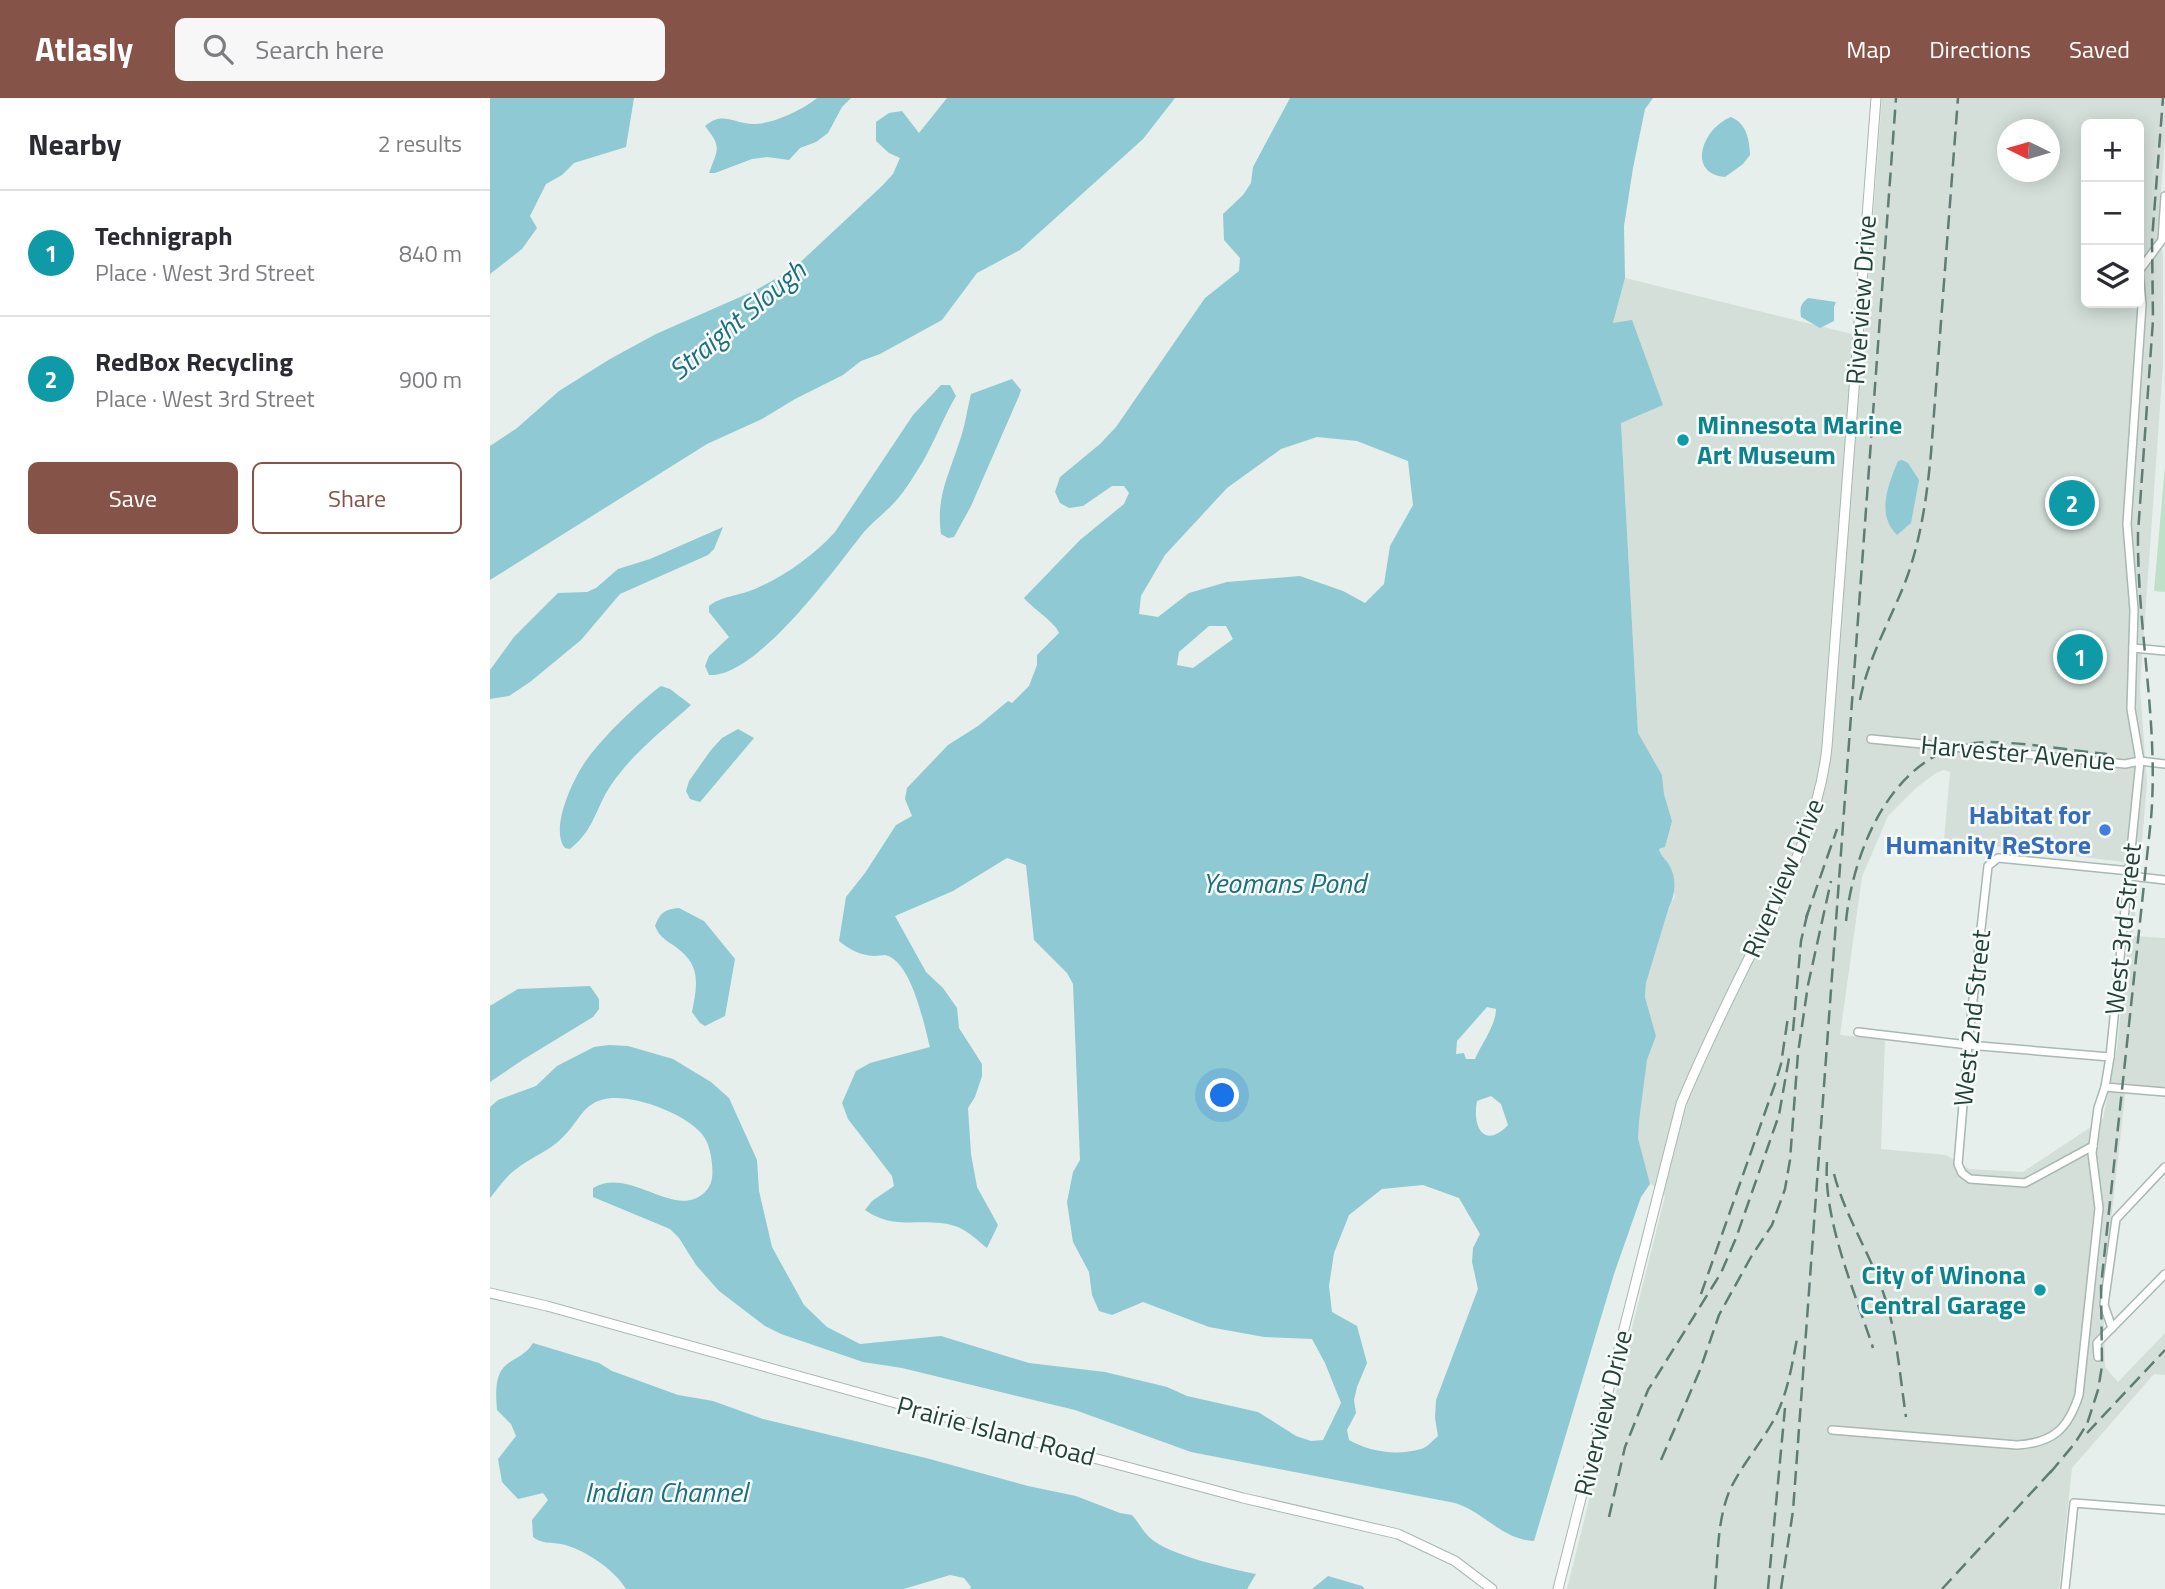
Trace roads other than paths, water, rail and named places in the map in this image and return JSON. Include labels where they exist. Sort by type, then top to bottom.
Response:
[{"type":"street","name":"Riverview Drive","points":[[1558,1589],[1668,1146],[1681,1104],[1708,1041],[1796,861],[1820,793],[1828,734],[1876,98]]},
{"type":"street","name":"West 3rd Street","points":[[1832,1430],[2017,1446],[2036,1444],[2056,1434],[2072,1416],[2079,1395],[2099,1208],[2092,1153],[2098,1108],[2110,1057],[2140,761],[2131,709],[2134,610],[2127,524],[2142,305],[2139,271],[2164,241],[2165,196]]},
{"type":"street","points":[[2133,648],[2165,651]]},
{"type":"street","name":"Harvester Avenue","points":[[1871,739],[2125,764],[2140,761],[2165,764]]},
{"type":"street","name":"West 2nd Street","points":[[2093,1146],[2025,1184],[1970,1179],[1962,1173],[1958,1164],[1988,866],[1998,858],[2130,874]]},
{"type":"street","points":[[2130,874],[2165,880]]},
{"type":"street","points":[[1858,1032],[2110,1057]]},
{"type":"street","points":[[2105,1087],[2165,1092]]},
{"type":"street","points":[[2112,1328],[2104,1305],[2116,1219],[2165,1167]]},
{"type":"street","points":[[2098,1357],[2097,1343],[2165,1274]]},
{"type":"street","name":"Prairie Island Road","points":[[490,1293],[547,1306],[1243,1498],[1398,1534],[1455,1561],[1492,1589]]},
{"type":"street","points":[[2065,1589],[2074,1503],[2165,1510]]},
{"type":"water","points":[[490,98],[634,98],[626,147],[574,163],[562,175],[546,184],[530,216],[537,228],[522,249],[490,274]]},
{"type":"water","points":[[817,98],[851,98],[842,107],[828,133],[816,142],[800,148],[789,160],[767,157],[752,159],[709,173],[717,148],[705,126],[717,119],[752,124],[768,122],[795,112]]},
{"type":"water","name":"Straight Slough","points":[[947,98],[1175,98],[1143,139],[1020,250],[977,273],[942,320],[880,354],[861,361],[843,375],[762,419],[707,444],[490,580],[490,446],[517,428],[559,391],[610,359],[656,334],[756,290],[793,269],[893,174],[900,158],[889,153],[876,141],[876,122],[889,113],[902,111],[919,133]]},
{"type":"water","name":"Yeomans Pond","points":[[1290,98],[1653,98],[1645,109],[1633,168],[1624,226],[1625,278],[1613,323],[1632,320],[1663,405],[1621,423],[1638,733],[1662,775],[1672,821],[1665,847],[1659,849],[1673,874],[1673,896],[1646,983],[1645,997],[1656,1036],[1647,1060],[1638,1138],[1650,1184],[1641,1197],[1614,1274],[1534,1541],[1513,1536],[1455,1503],[1191,1452],[1075,1410],[902,1368],[863,1362],[781,1334],[765,1326],[719,1291],[670,1229],[593,1197],[593,1188],[607,1183],[622,1183],[679,1201],[692,1200],[707,1190],[712,1180],[712,1168],[704,1137],[694,1126],[657,1106],[629,1099],[597,1101],[586,1109],[558,1142],[511,1173],[490,1198],[490,1107],[498,1100],[536,1086],[557,1066],[594,1047],[628,1046],[673,1059],[711,1082],[729,1098],[757,1160],[759,1191],[772,1247],[804,1305],[827,1327],[860,1344],[941,1336],[1029,1363],[1105,1372],[1167,1387],[1187,1396],[1258,1412],[1296,1436],[1311,1441],[1323,1440],[1341,1403],[1312,1339],[1264,1337],[1209,1327],[1143,1302],[1112,1315],[1099,1311],[1092,1295],[1089,1272],[1073,1242],[1067,1202],[1073,1172],[1080,1160],[1073,984],[1067,973],[1034,940],[1026,865],[1007,858],[953,891],[895,916],[926,972],[943,988],[957,1008],[959,1028],[982,1064],[982,1076],[968,1108],[971,1154],[977,1187],[998,1225],[987,1248],[955,1226],[932,1222],[899,1222],[876,1217],[865,1210],[872,1201],[894,1186],[892,1176],[848,1119],[842,1103],[856,1071],[870,1063],[930,1047],[915,995],[903,969],[885,955],[860,953],[839,941],[846,897],[896,825],[912,816],[905,799],[907,788],[948,745],[978,726],[1008,701],[1012,703],[1029,686],[1037,665],[1037,655],[1059,633],[1024,598],[1080,540],[1124,504],[1129,493],[1124,486],[1112,486],[1083,506],[1069,508],[1060,503],[1055,492],[1060,477],[1116,427],[1205,298],[1239,271],[1240,258],[1224,240],[1223,214],[1243,195],[1251,183],[1253,167]],"holes":[[[1317,437],[1357,441],[1408,461],[1413,505],[1390,546],[1384,584],[1365,603],[1343,591],[1300,576],[1227,582],[1189,593],[1158,617],[1139,614],[1141,596],[1165,555],[1227,488],[1281,449]],[[1209,626],[1226,626],[1233,639],[1193,668],[1177,665],[1179,652]],[[1487,1007],[1496,1009],[1491,1028],[1475,1059],[1466,1059],[1464,1053],[1456,1054],[1457,1041]],[[1491,1096],[1501,1104],[1508,1125],[1500,1132],[1486,1135],[1478,1127],[1477,1101]],[[1423,1185],[1459,1198],[1480,1234],[1473,1248],[1472,1262],[1478,1289],[1436,1400],[1438,1436],[1423,1448],[1384,1452],[1349,1440],[1347,1430],[1356,1413],[1354,1400],[1357,1387],[1367,1363],[1357,1326],[1332,1312],[1329,1286],[1334,1253],[1349,1215],[1382,1189]]]},
{"type":"water","points":[[1731,117],[1744,128],[1750,155],[1743,164],[1725,177],[1713,174],[1706,168],[1702,160],[1702,150],[1712,131]]},
{"type":"water","points":[[1808,298],[1836,302],[1834,321],[1820,328],[1801,317],[1801,306]]},
{"type":"water","points":[[1012,379],[1021,390],[1019,396],[971,506],[954,537],[948,538],[941,534],[940,509],[971,394]]},
{"type":"water","points":[[941,385],[950,385],[956,396],[908,486],[863,533],[812,597],[770,642],[728,672],[709,675],[705,666],[709,656],[729,637],[709,612],[709,606],[718,600],[755,589],[788,572],[826,541],[835,532],[913,415]]},
{"type":"water","points":[[1898,461],[1908,463],[1919,480],[1911,523],[1897,535],[1885,509],[1891,480]]},
{"type":"water","points":[[723,527],[714,549],[708,555],[620,594],[581,640],[530,682],[509,696],[490,699],[490,670],[514,637],[558,593],[587,592],[596,588],[618,569],[650,559]]},
{"type":"water","points":[[661,686],[670,689],[691,705],[628,763],[611,785],[585,834],[570,849],[565,848],[561,839],[562,816],[570,789],[582,766],[613,730]]},
{"type":"water","points":[[738,729],[754,738],[700,802],[690,799],[686,791],[689,781],[722,738]]},
{"type":"water","points":[[679,908],[704,921],[735,959],[725,1016],[705,1026],[692,1012],[696,983],[689,959],[664,939],[655,926],[664,912]]},
{"type":"water","points":[[590,986],[599,999],[599,1009],[593,1017],[490,1082],[490,1006],[518,989]]},
{"type":"water","name":"Indian Channel","points":[[533,1343],[599,1363],[612,1371],[678,1395],[713,1401],[763,1419],[1076,1496],[1132,1515],[1149,1537],[1170,1550],[1256,1574],[1247,1589],[970,1589],[964,1578],[950,1575],[904,1589],[626,1589],[614,1574],[589,1555],[533,1537],[532,1520],[548,1500],[543,1493],[518,1499],[502,1482],[498,1459],[516,1436],[511,1424],[497,1410],[499,1374]]},
{"type":"water","points":[[1328,1576],[1362,1586],[1365,1589],[1312,1589]]},
{"type":"railway","points":[[1781,1589],[1793,1511],[1896,98]]},
{"type":"railway","points":[[1860,700],[1874,654],[1911,565],[1925,501],[1958,98]]},
{"type":"railway","points":[[2050,1473],[2087,1424],[2098,1390],[2102,1366],[2101,1286],[2151,819],[2152,747],[2138,533],[2153,320],[2152,240],[2163,98]]},
{"type":"railway","points":[[1846,921],[1859,861],[1871,831],[1886,803],[1906,778],[1930,759],[1958,747],[1990,742],[2107,754]]},
{"type":"railway","points":[[1806,918],[1837,829]]},
{"type":"railway","points":[[1661,1460],[1700,1370],[1719,1315],[1772,1225],[1785,1189],[1790,1160],[1798,1053],[1808,985],[1831,881]]},
{"type":"railway","points":[[1793,1031],[1801,941],[1808,911]]},
{"type":"railway","points":[[1701,1294],[1775,1084],[1788,1017]]},
{"type":"railway","points":[[1609,1517],[1625,1447],[1648,1390],[1721,1273],[1736,1238],[1779,1115],[1789,1058]]},
{"type":"railway","points":[[1827,1162],[1827,1184],[1835,1232],[1873,1348]]},
{"type":"railway","points":[[1834,1174],[1844,1205],[1878,1279],[1888,1310],[1898,1355],[1906,1417]]},
{"type":"railway","points":[[1715,1589],[1725,1503],[1782,1402],[1798,1334]]},
{"type":"railway","points":[[2087,1433],[2165,1350]]},
{"type":"railway","points":[[1768,1589],[1785,1408]]},
{"type":"railway","points":[[1942,1589],[2056,1466]]},
{"type":"place","name":"Minnesota Marine Art Museum","points":[[1683,440]]},
{"type":"place","name":"RedBox Recycling","points":[[2072,503]]},
{"type":"place","name":"Technigraph","points":[[2080,657]]},
{"type":"place","name":"Habitat for Humanity ReStore","points":[[2105,830]]},
{"type":"place","name":"City of Winona Central Garage","points":[[2040,1290]]}]
